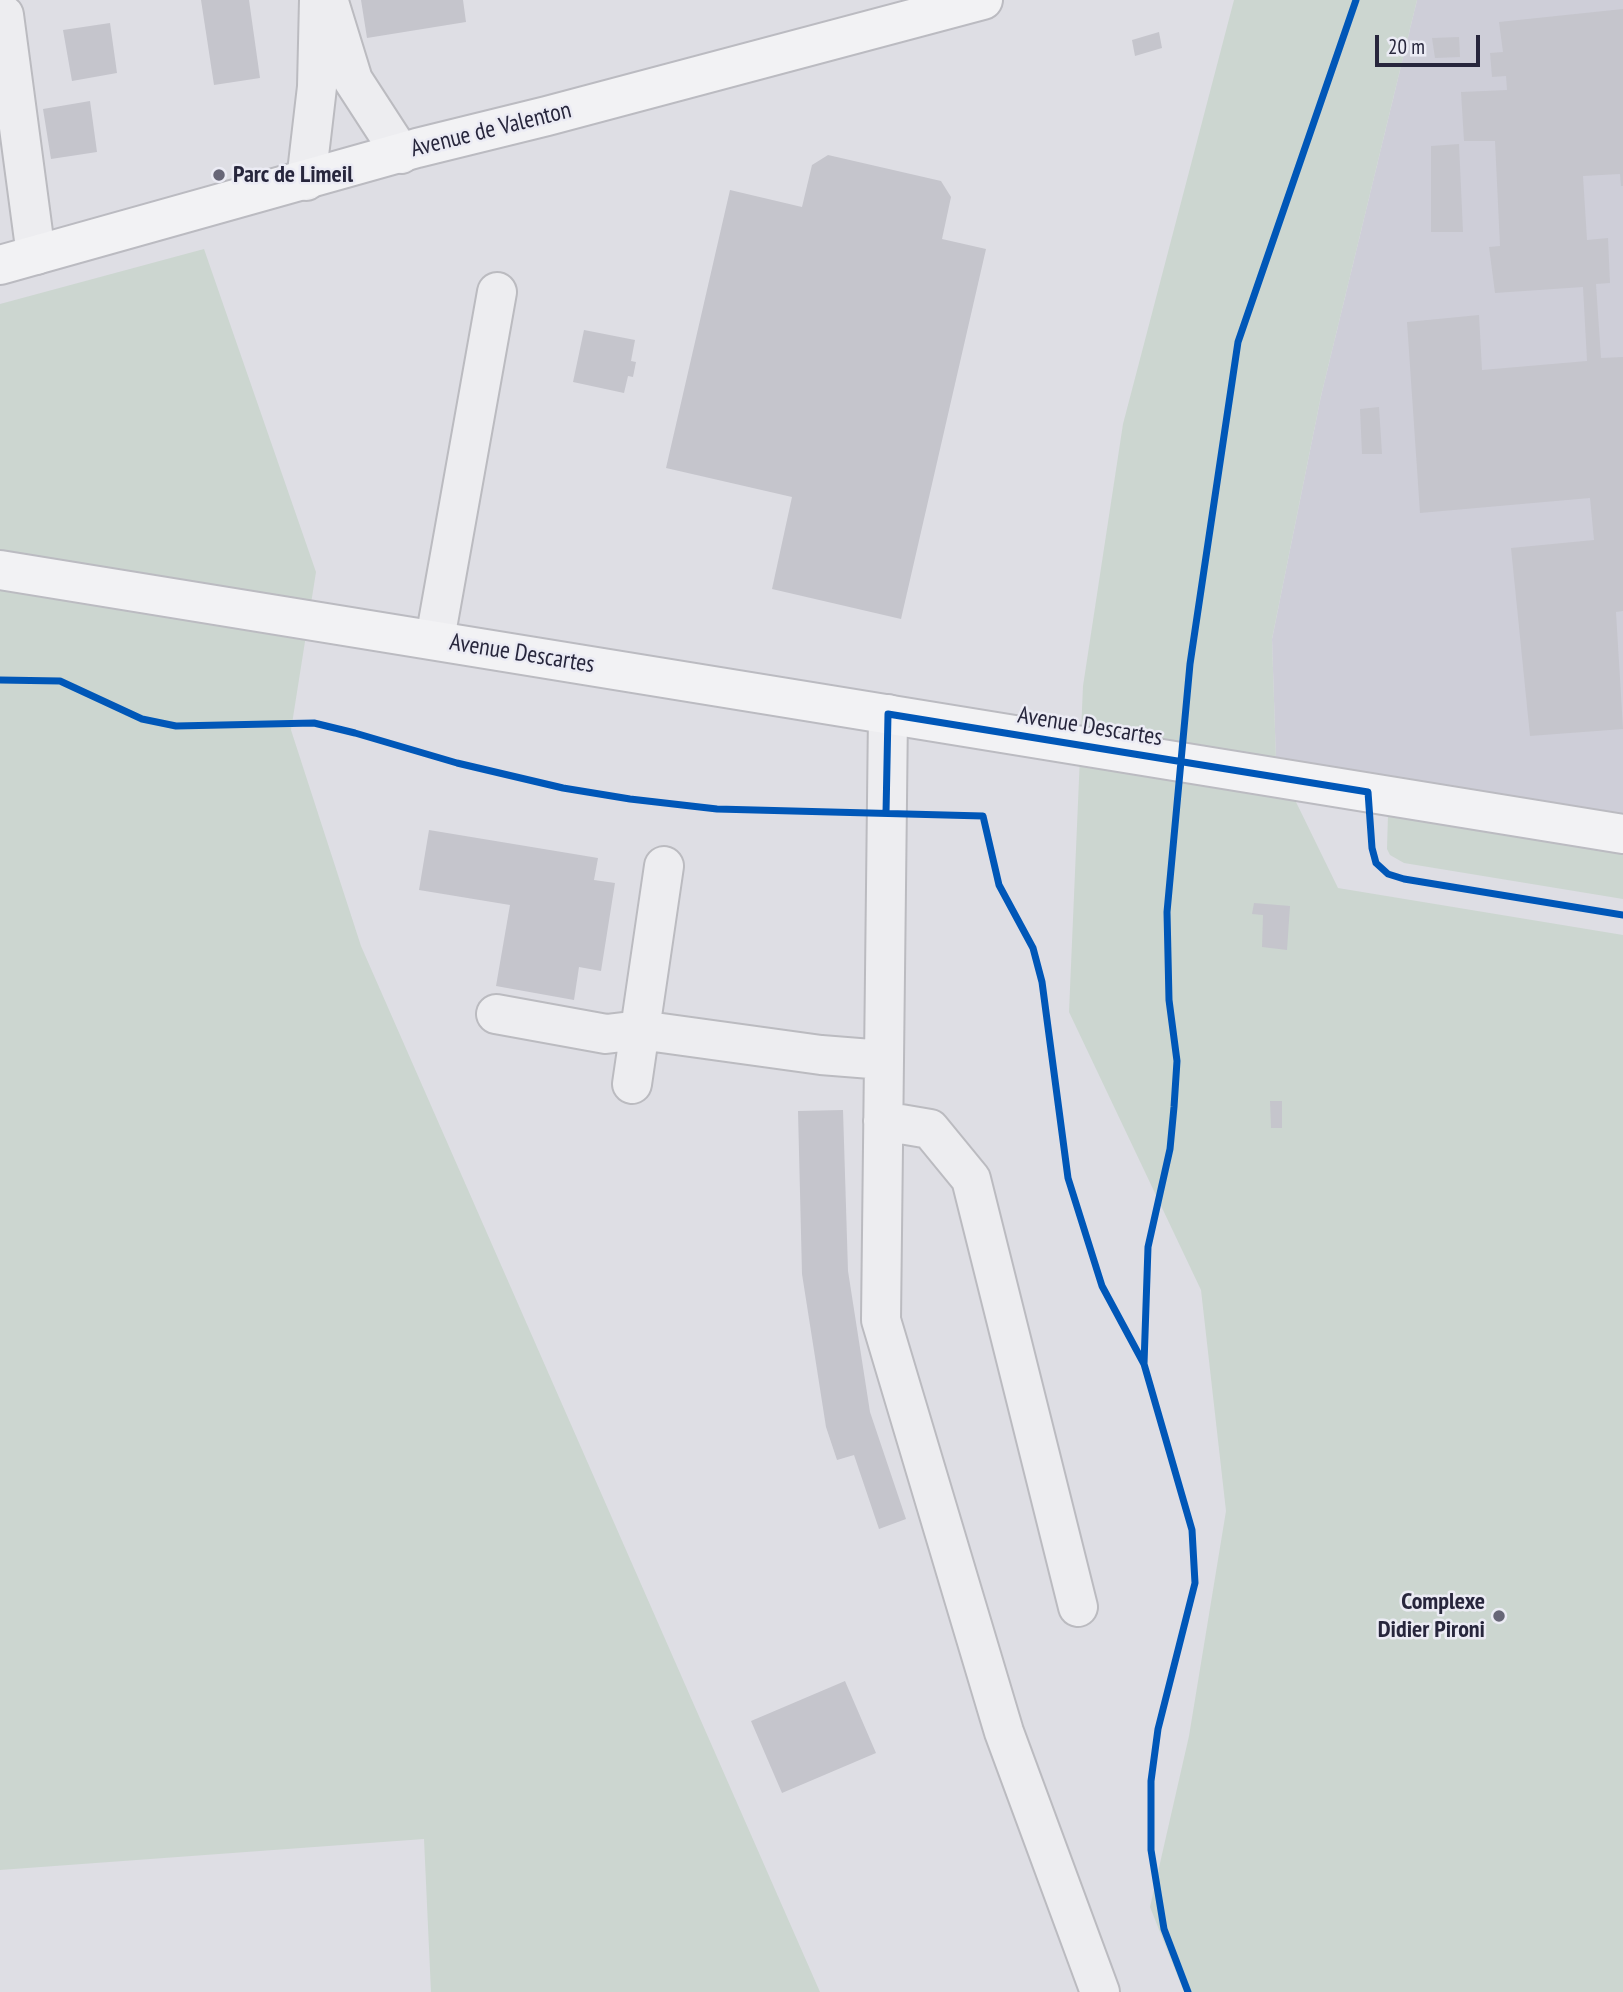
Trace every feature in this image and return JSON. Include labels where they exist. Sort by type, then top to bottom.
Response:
[{"type":"main road","name":"Avenue de Valenton","points":[[0,265],[401,154],[983,0]]},
{"type":"main road","name":"Avenue Descartes","points":[[0,570],[1623,834]]},
{"type":"street","points":[[306,181],[317,87],[319,0]]},
{"type":"street","points":[[329,0],[353,80],[401,154]]},
{"type":"street","points":[[4,16],[36,255]]},
{"type":"street","points":[[435,639],[497,292]]},
{"type":"street","points":[[888,713],[881,1320],[1004,1732],[1100,1992]]},
{"type":"street","points":[[632,1084],[664,866]]},
{"type":"street","points":[[496,1014],[607,1034],[640,1030],[821,1055],[884,1060]]},
{"type":"street","points":[[883,1121],[930,1129],[971,1180],[1078,1607]]},
{"type":"shaded area","points":[[1234,0],[1417,0],[1321,396],[1272,639],[1276,761],[1338,888],[1623,935],[1623,1992],[1184,1992],[1150,1907],[1189,1736],[1226,1511],[1201,1290],[1069,1012],[1083,686],[1123,424]]},
{"type":"shaded area","points":[[1417,0],[1623,0],[1623,817],[1276,761],[1272,639],[1321,396]]},
{"type":"shaded area","points":[[204,249],[316,572],[291,730],[361,946],[820,1992],[431,1992],[424,1839],[0,1870],[0,304]]},
{"type":"shaded area","points":[[1388,814],[1623,852],[1623,899],[1404,863],[1390,855],[1387,849]]},
{"type":"building","points":[[201,0],[249,0],[260,78],[214,85]]},
{"type":"building","points":[[361,0],[463,0],[466,22],[367,38]]},
{"type":"building","points":[[1623,9],[1623,186],[1620,174],[1583,176],[1587,240],[1608,238],[1610,283],[1596,284],[1601,358],[1623,357],[1623,611],[1616,612],[1623,729],[1530,736],[1511,548],[1594,540],[1590,498],[1420,513],[1407,322],[1479,315],[1482,370],[1587,361],[1583,287],[1495,293],[1489,247],[1500,246],[1495,141],[1464,141],[1461,92],[1507,90],[1506,76],[1492,77],[1490,53],[1503,52],[1499,22]]},
{"type":"building","points":[[110,23],[117,73],[72,81],[63,30]]},
{"type":"building","points":[[1159,32],[1162,48],[1135,56],[1132,40]]},
{"type":"building","points":[[1459,37],[1460,57],[1435,58],[1432,38]]},
{"type":"building","points":[[90,101],[97,152],[51,159],[43,109]]},
{"type":"building","points":[[1459,144],[1463,232],[1431,232],[1431,146]]},
{"type":"building","points":[[828,155],[941,181],[951,197],[942,239],[986,249],[901,619],[772,589],[792,497],[666,468],[730,190],[802,207],[812,165]]},
{"type":"building","points":[[584,330],[635,340],[631,361],[636,362],[633,377],[628,376],[624,393],[573,382]]},
{"type":"building","points":[[1379,407],[1382,454],[1362,454],[1360,409]]},
{"type":"building","points":[[429,830],[598,858],[594,880],[615,883],[601,971],[579,967],[574,1000],[496,986],[510,905],[419,890]]},
{"type":"building","points":[[1254,903],[1290,906],[1287,950],[1262,947],[1263,915],[1252,914]]},
{"type":"building","points":[[1270,1101],[1282,1101],[1282,1128],[1271,1128]]},
{"type":"building","points":[[843,1110],[848,1271],[870,1412],[906,1519],[879,1529],[854,1455],[837,1460],[826,1427],[802,1274],[798,1111]]},
{"type":"building","points":[[845,1681],[876,1753],[782,1793],[751,1721]]},
{"type":"cycle path","points":[[1144,1364],[1148,1247],[1170,1149],[1177,1061],[1169,1000],[1167,912],[1190,664],[1238,342],[1356,0]]},
{"type":"cycle path","points":[[0,680],[60,681],[142,719],[176,726],[314,723],[457,763],[563,788],[630,799],[717,809],[983,816],[999,885],[1033,948],[1042,982],[1068,1178],[1102,1286],[1144,1364],[1192,1530],[1195,1583],[1158,1729],[1151,1781],[1151,1850],[1164,1929],[1188,1992]]},
{"type":"cycle path","points":[[886,813],[888,714],[1368,792],[1372,848],[1376,863],[1388,874],[1404,879],[1623,915]]},
{"type":"place","name":"Parc de Limeil","points":[[219,175]]},
{"type":"place","name":"Complexe Didier Pironi","points":[[1499,1616]]}]
